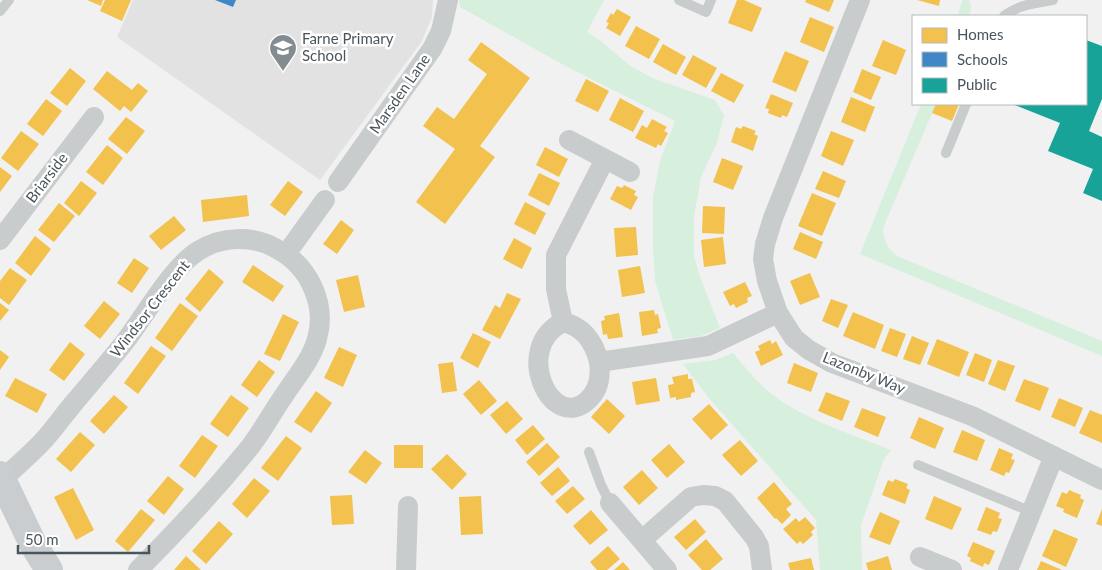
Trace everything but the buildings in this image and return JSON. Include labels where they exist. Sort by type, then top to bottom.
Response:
[{"type":"main road","points":[[0,492],[32,570]]},
{"type":"main road","points":[[0,492],[49,570]]},
{"type":"street","name":"Marsden Lane","points":[[338,182],[432,49],[441,31],[448,0]]},
{"type":"street","name":"Lazonby Way","points":[[860,0],[773,218],[765,244],[763,259],[767,281],[778,313],[794,338],[832,363],[972,416],[1102,480]]},
{"type":"street","name":"Briarside","points":[[0,240],[94,117]]},
{"type":"street","points":[[569,140],[630,172]]},
{"type":"street","points":[[563,322],[556,289],[556,255],[605,159]]},
{"type":"street","points":[[286,254],[325,200]]},
{"type":"street","name":"Windsor Crescent","points":[[0,492],[124,342],[179,267],[198,250],[220,242],[239,239],[258,241],[272,246],[286,254],[302,268],[311,282],[316,296],[319,311],[319,327],[309,358],[251,446],[167,541],[138,570]]},
{"type":"street","points":[[600,362],[708,346],[778,313]]},
{"type":"street","points":[[563,322],[573,325],[582,331],[595,348],[600,362],[601,372],[598,387],[582,406],[572,408],[563,406],[547,394],[541,384],[538,359],[546,336],[554,327],[563,322]]},
{"type":"street","points":[[1008,570],[1054,456]]},
{"type":"street","points":[[642,540],[691,497],[715,496],[725,501],[754,537],[759,546],[762,570]]},
{"type":"street","points":[[610,503],[667,570]]},
{"type":"street","points":[[406,570],[408,506]]},
{"type":"street","points":[[920,557],[952,570]]},
{"type":"lane","points":[[0,11],[9,0]]},
{"type":"lane","points":[[679,0],[706,12],[711,0]]},
{"type":"lane","points":[[1005,15],[1014,9],[1028,4],[1053,0]]},
{"type":"lane","points":[[946,153],[966,105]]},
{"type":"lane","points":[[589,452],[610,503]]},
{"type":"lane","points":[[918,465],[1032,512]]},
{"type":"shaded area","name":"Farne Primary School","points":[[133,0],[433,0],[432,17],[422,41],[320,180],[117,37]]},
{"type":"green space","points":[[459,0],[604,0],[587,32],[601,41],[629,65],[652,78],[715,100],[724,115],[717,143],[701,177],[694,216],[694,256],[720,328],[701,336],[673,340],[655,281],[653,197],[660,161],[675,121],[569,68],[460,7]]},
{"type":"green space","points":[[963,0],[969,0],[971,6],[970,15],[957,15]]},
{"type":"green space","points":[[921,105],[936,105],[883,228],[888,247],[897,256],[1102,341],[1102,356],[860,254]]},
{"type":"green space","points":[[733,353],[762,385],[786,404],[815,420],[891,450],[884,459],[861,525],[862,570],[820,570],[816,520],[708,397],[683,364],[716,360]]},
{"type":"place","name":"Farne Primary School","points":[[283,72]]}]
